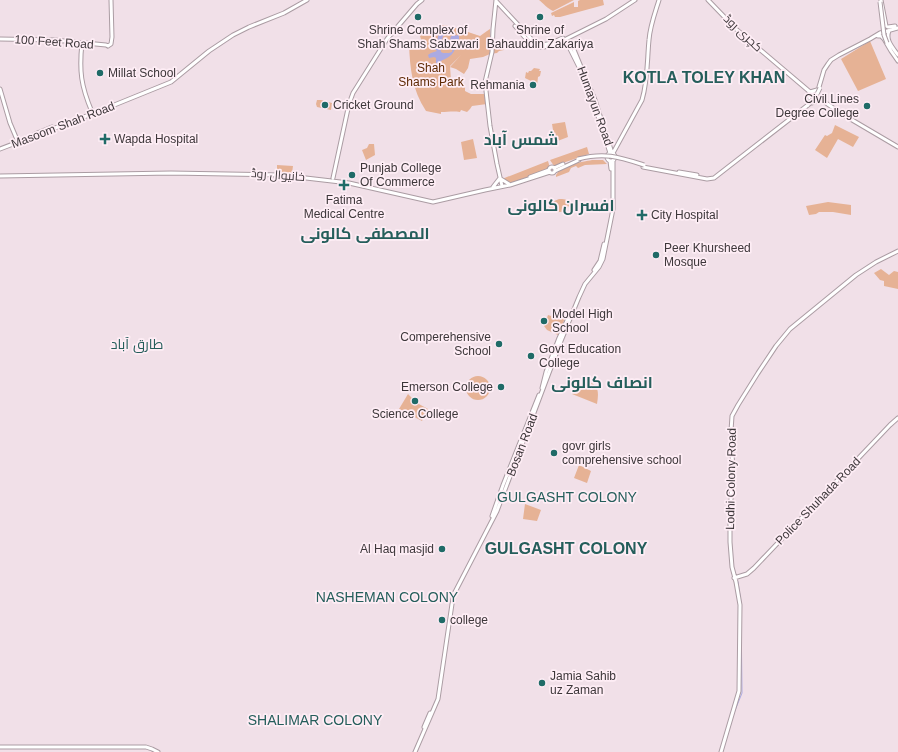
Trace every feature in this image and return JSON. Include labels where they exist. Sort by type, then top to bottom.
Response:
[{"type":"main road","name":"100 Feet Road","points":[[0,39],[54,41],[108,46],[111,40],[110,0]]},
{"type":"main road","name":"Masoom Shah Road","points":[[0,149],[170,82],[209,51],[243,29],[284,13],[307,0]]},
{"type":"main road","points":[[333,178],[350,98],[392,33],[422,0]]},
{"type":"main road","points":[[495,0],[536,44],[543,45],[564,39],[606,18],[634,0]]},
{"type":"main road","points":[[495,0],[492,52],[485,82],[490,126],[501,186],[520,183],[538,176]]},
{"type":"main road","points":[[611,153],[615,156],[612,160],[607,158],[608,154],[611,153],[642,100],[647,72],[652,21],[659,0]]},
{"type":"main road","name":"کچری روڈ","points":[[708,0],[737,30],[810,92],[819,94],[840,113],[898,148]]},
{"type":"main road","points":[[880,1],[885,27],[890,29]]},
{"type":"main road","points":[[878,34],[882,25],[880,1]]},
{"type":"main road","points":[[880,1],[885,35],[888,43],[898,58]]},
{"type":"main road","points":[[884,20],[887,27],[898,27]]},
{"type":"main road","points":[[878,34],[898,27]]},
{"type":"main road","points":[[878,34],[898,27]]},
{"type":"main road","points":[[890,29],[887,35],[888,39],[898,58]]},
{"type":"main road","points":[[878,34],[884,38],[891,51],[898,58]]},
{"type":"main road","name":"خانیوال روڈ","points":[[0,176],[170,173],[280,175],[349,183],[433,202],[538,176],[549,171],[551,168],[554,169],[578,159],[593,156],[609,155],[650,167],[708,177],[713,176],[767,136],[810,101],[815,94],[819,94],[824,70],[831,60],[878,34]]},
{"type":"main road","name":"Humayun Road","points":[[564,39],[579,66],[611,153]]},
{"type":"main road","name":"Humayun Road","points":[[564,39],[572,44],[595,100],[611,153]]},
{"type":"main road","points":[[82,44],[81,65],[83,86],[92,112]]},
{"type":"main road","points":[[0,89],[17,142]]},
{"type":"main road","points":[[810,92],[819,94],[817,101],[811,101],[810,92]]},
{"type":"main road","name":"Masoom Shah Road","points":[[79,118],[102,109]]},
{"type":"main road","name":"Bosan Road","points":[[414,752],[435,705],[438,693],[452,595],[490,522],[503,485],[521,445],[543,386],[546,372],[581,287],[586,278],[600,261],[611,211],[612,160]]},
{"type":"main road","name":"خانیوال روڈ","points":[[0,176],[169,172],[274,173],[334,179],[430,201],[438,201],[501,186]]},
{"type":"main road","points":[[500,178],[509,184]]},
{"type":"main road","points":[[493,187],[500,178]]},
{"type":"main road","name":"Lodhi Colony Road","points":[[720,752],[739,691],[740,605],[730,556],[730,517],[733,474],[732,416],[776,346],[790,329],[856,275],[876,262],[898,251]]},
{"type":"main road","name":"Police Shuhada Road","points":[[735,579],[752,573],[898,419]]},
{"type":"main road","points":[[0,748],[146,748],[158,752]]},
{"type":"main road","points":[[110,748],[146,750],[153,752]]},
{"type":"green space","points":[[539,0],[574,0],[553,11]]},
{"type":"green space","points":[[603,0],[604,5],[560,17],[555,17],[554,15],[552,16],[551,13],[574,2],[574,7],[578,7],[578,1]]},
{"type":"green space","name":"Shah Shams Park","points":[[442,25],[450,26],[480,36],[490,29],[490,40],[504,45],[504,50],[497,53],[470,59],[468,68],[464,74],[450,67],[451,81],[465,87],[465,91],[471,94],[485,94],[487,104],[472,106],[467,112],[461,110],[460,112],[441,112],[441,114],[426,111],[421,103],[413,79],[409,44],[421,41],[423,46],[420,36],[435,30],[436,32],[442,31]]},
{"type":"green space","points":[[870,41],[886,79],[858,91],[841,59]]},
{"type":"green space","points":[[534,68],[540,69],[539,71],[541,71],[540,76],[538,77],[537,86],[534,86],[534,83],[531,83],[531,81],[525,78],[526,72],[528,73]]},
{"type":"green space","points":[[317,100],[332,103],[331,110],[317,107]]},
{"type":"green space","points":[[565,122],[568,137],[555,142],[552,124]]},
{"type":"green space","points":[[835,125],[859,137],[853,147],[838,139],[827,158],[815,150],[825,135],[827,136],[832,133]]},
{"type":"green space","points":[[473,139],[477,158],[464,160],[461,142]]},
{"type":"green space","points":[[369,144],[374,144],[375,155],[366,160],[362,150],[367,148]]},
{"type":"green space","points":[[587,147],[589,154],[554,166],[550,160]]},
{"type":"green space","points":[[592,160],[603,160],[607,164],[585,165],[578,168],[576,166],[571,168],[569,172],[556,177],[559,172],[567,166]]},
{"type":"green space","points":[[548,161],[550,168],[526,178],[507,184],[502,179]]},
{"type":"green space","points":[[277,165],[293,166],[292,173],[277,172]]},
{"type":"green space","points":[[559,199],[570,203],[567,209],[561,212],[549,210],[550,204]]},
{"type":"green space","points":[[828,202],[851,205],[851,215],[833,212],[819,212],[809,215],[806,206]]},
{"type":"green space","points":[[881,269],[889,275],[894,271],[898,272],[898,289],[884,286],[884,281],[880,280],[874,273]]},
{"type":"green space","points":[[552,314],[566,316],[558,335],[547,330],[544,326],[548,315],[551,316]]},
{"type":"green space","points":[[478,376],[487,379],[490,388],[487,397],[478,400],[469,397],[466,388],[469,379]]},
{"type":"green space","points":[[586,381],[596,386],[598,392],[597,404],[572,394],[577,386]]},
{"type":"green space","points":[[408,394],[417,403],[428,409],[422,421],[399,409]]},
{"type":"green space","points":[[579,465],[591,471],[587,483],[574,478]]},
{"type":"green space","points":[[525,504],[541,510],[537,521],[523,519]]},
{"type":"water","points":[[450,27],[450,30],[449,33],[443,36],[440,47],[441,52],[452,52],[453,44],[450,40],[451,36],[458,35],[459,40],[452,54],[441,61],[440,64],[436,63],[436,58],[429,58],[428,55],[437,51],[434,48],[434,44],[437,43],[438,36]]},
{"type":"waterway","points":[[738,582],[741,603]]},
{"type":"waterway","points":[[723,750],[734,713],[742,693],[741,610]]},
{"type":"place","name":"Shrine Complex of Shah Shams Sabzwari","points":[[418,17]]},
{"type":"place","name":"Shrine of Bahauddin Zakariya","points":[[540,17]]},
{"type":"place","name":"Millat School","points":[[100,73]]},
{"type":"place","name":"Rehmania","points":[[533,85]]},
{"type":"place","name":"Cricket Ground","points":[[325,105]]},
{"type":"place","name":"Civil Lines Degree College","points":[[867,106]]},
{"type":"place","name":"Wapda Hospital","points":[[105,139]]},
{"type":"place","name":"Punjab College Of Commerce","points":[[352,175]]},
{"type":"place","name":"Fatima Medical Centre","points":[[344,185]]},
{"type":"place","name":"City Hospital","points":[[642,215]]},
{"type":"place","name":"Peer Khursheed Mosque","points":[[656,255]]},
{"type":"place","name":"Model High School","points":[[544,321]]},
{"type":"place","name":"Comperehensive School","points":[[499,344]]},
{"type":"place","name":"Govt Education College","points":[[531,356]]},
{"type":"place","name":"Emerson College","points":[[501,387]]},
{"type":"place","name":"Science College","points":[[415,401]]},
{"type":"place","name":"govr girls comprehensive school","points":[[554,453]]},
{"type":"place","name":"Al Haq masjid","points":[[442,549]]},
{"type":"place","name":"college","points":[[442,620]]},
{"type":"place","name":"Jamia Sahib uz Zaman","points":[[542,683]]},
{"type":"district","name":"KOTLA TOLEY KHAN","points":[[704,77]]},
{"type":"district","name":"شمس آباد","points":[[521,139]]},
{"type":"district","name":"افسران کالونی","points":[[561,205]]},
{"type":"district","name":"المصطفی کالونی","points":[[365,233]]},
{"type":"district","name":"طارق آباد","points":[[137,344]]},
{"type":"district","name":"انصاف کالونی","points":[[602,382]]},
{"type":"district","name":"GULGASHT COLONY","points":[[567,497]]},
{"type":"district","name":"GULGASHT COLONY","points":[[566,548]]},
{"type":"district","name":"NASHEMAN COLONY","points":[[387,597]]},
{"type":"district","name":"SHALIMAR COLONY","points":[[315,720]]}]
